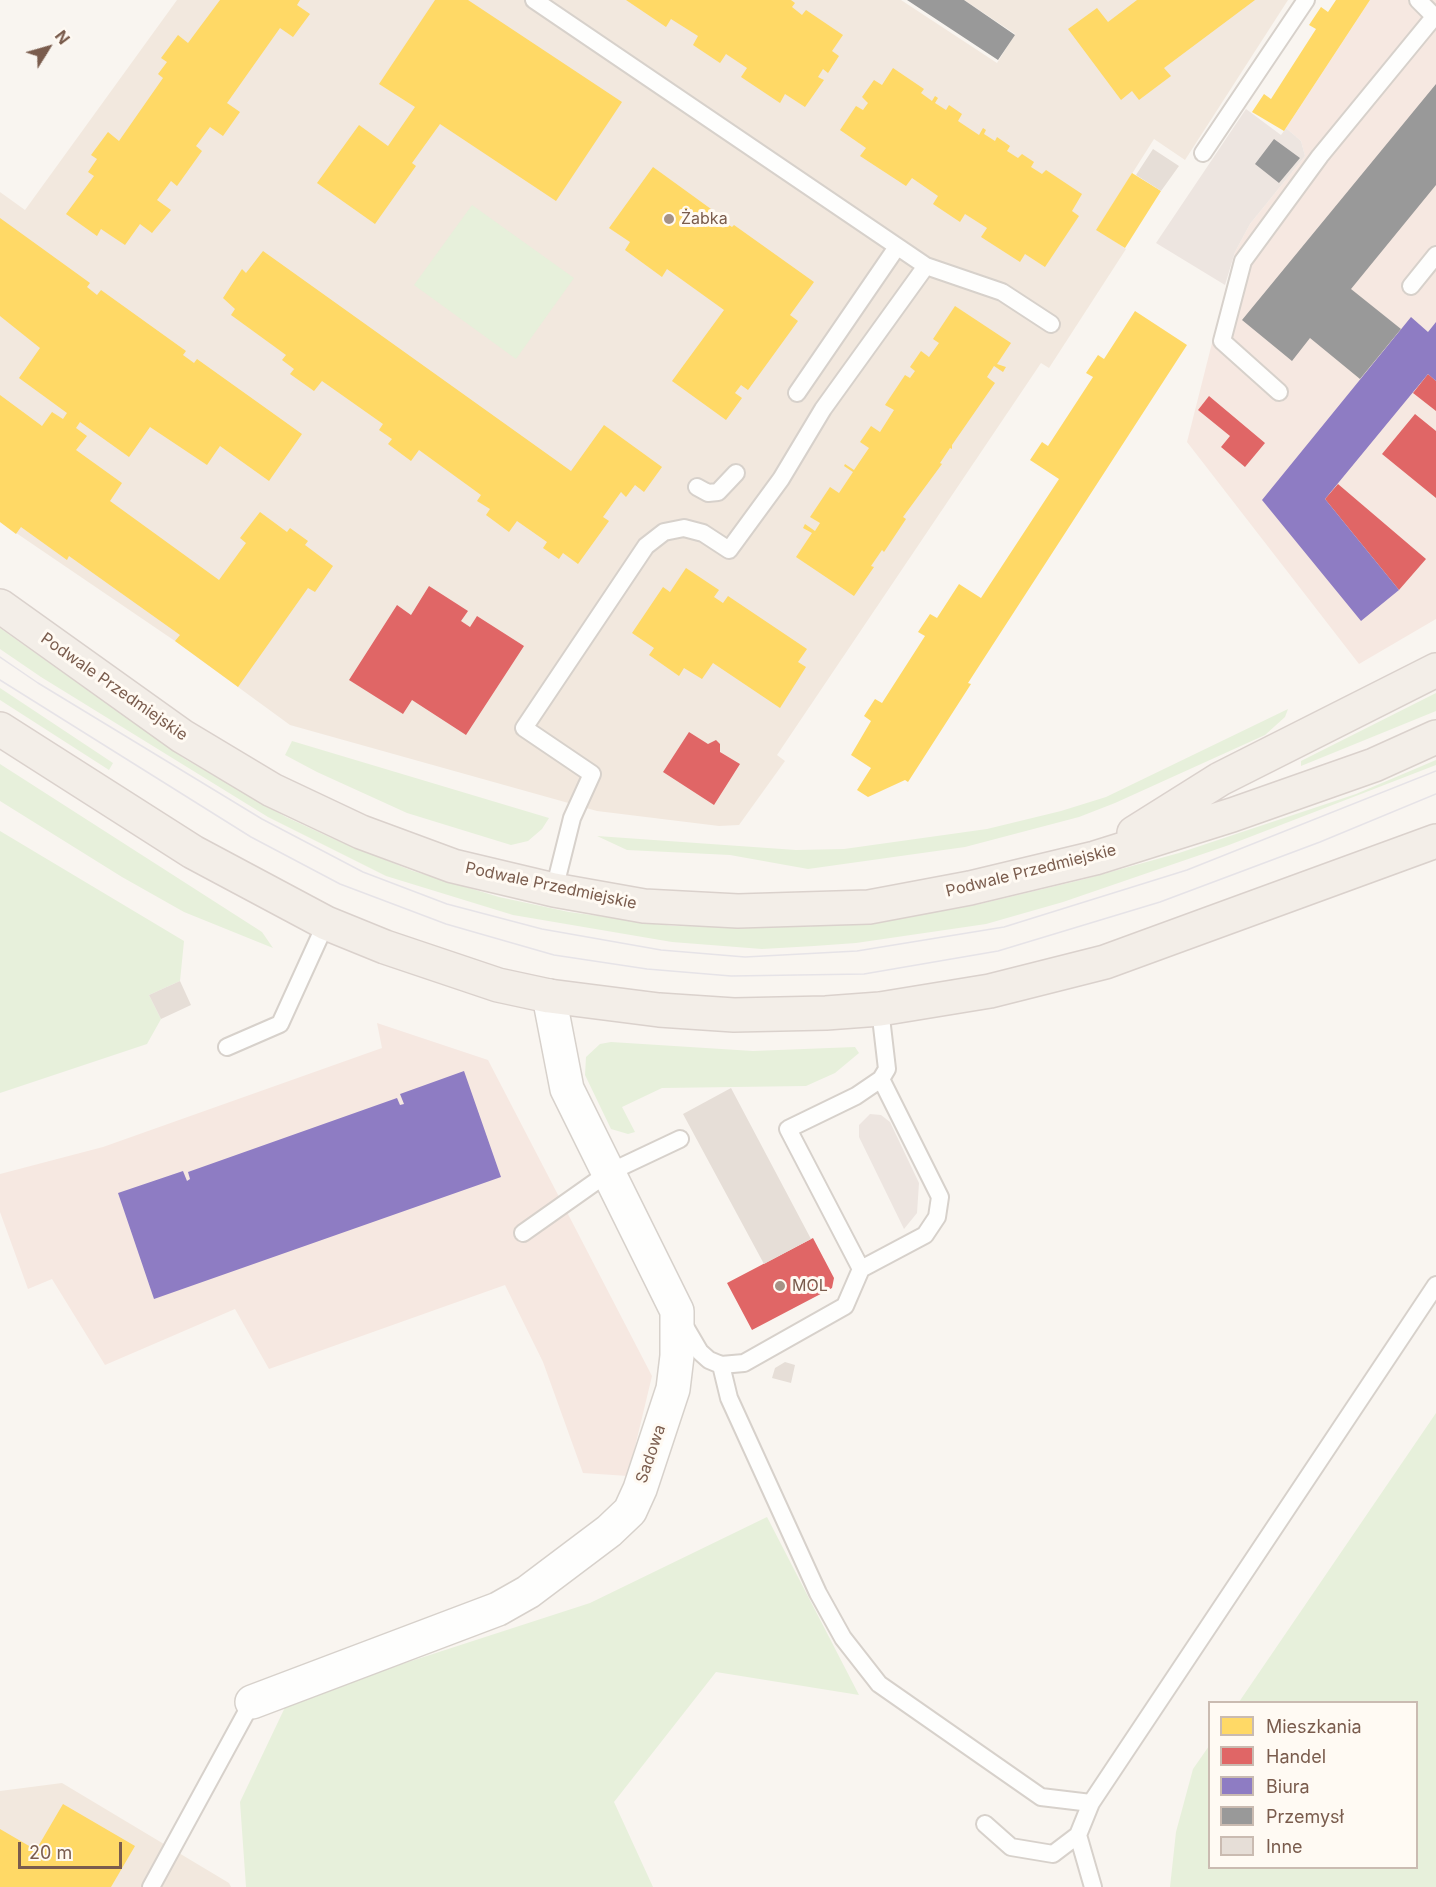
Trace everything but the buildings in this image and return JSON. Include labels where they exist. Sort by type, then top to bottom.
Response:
[{"type":"main road","name":"Podwale Przedmiejskie","points":[[0,606],[182,736],[272,790],[361,832],[453,866],[554,890],[644,906],[738,911],[869,907],[970,888],[1095,858],[1232,815],[1374,765],[1436,737]]},
{"type":"main road","points":[[1095,858],[1220,779],[1436,670]]},
{"type":"main road","points":[[0,729],[193,852],[327,923],[386,946],[498,985],[549,996],[734,1015],[880,1009],[990,991],[1104,962],[1436,841]]},
{"type":"street","name":"Sadowa","points":[[252,1702],[498,1609],[528,1592],[609,1531],[630,1511],[640,1489],[673,1389],[677,1356],[677,1311],[567,1089],[549,996]]},
{"type":"lane","points":[[534,0],[926,266],[1002,292],[1051,324]]},
{"type":"lane","points":[[1203,153],[1306,0]]},
{"type":"lane","points":[[1279,392],[1222,341],[1243,261],[1320,156],[1435,18],[1418,0]]},
{"type":"lane","points":[[797,393],[897,247]]},
{"type":"lane","points":[[1411,286],[1436,255]]},
{"type":"lane","points":[[554,890],[572,818],[592,774],[524,728],[646,546],[664,532],[684,528],[702,533],[729,550],[781,479],[823,409],[926,266]]},
{"type":"lane","points":[[698,487],[708,493],[718,492],[736,473]]},
{"type":"lane","points":[[227,1047],[280,1024],[327,923]]},
{"type":"lane","points":[[861,1269],[788,1129],[856,1096],[881,1079],[887,1069],[880,1009]]},
{"type":"lane","points":[[677,1311],[700,1352],[709,1360],[721,1365],[744,1364],[845,1306],[861,1269],[925,1235],[937,1217],[940,1197],[881,1079]]},
{"type":"lane","points":[[523,1233],[608,1173],[680,1139]]},
{"type":"lane","points":[[985,1824],[1011,1847],[1053,1854],[1078,1835],[1091,1803],[1436,1285]]},
{"type":"lane","points":[[721,1365],[729,1398],[819,1593],[843,1638],[879,1684],[1041,1797],[1091,1803]]},
{"type":"lane","points":[[151,1887],[252,1702]]},
{"type":"lane","points":[[1078,1835],[1093,1887]]},
{"type":"shaded area","points":[[177,0],[901,0],[997,63],[1015,34],[964,0],[1288,0],[1185,160],[1154,139],[1097,229],[1126,249],[1049,368],[1041,363],[777,755],[785,761],[739,825],[719,826],[597,811],[290,725],[175,641],[0,522],[0,192],[25,210]]},
{"type":"shaded area","points":[[1370,0],[1436,0],[1436,619],[1359,664],[1187,442],[1235,252],[1250,224],[1305,156],[1301,141],[1286,128]]},
{"type":"shaded area","points":[[1246,109],[1281,135],[1286,128],[1301,141],[1305,156],[1250,224],[1235,252],[1225,285],[1156,243]]},
{"type":"shaded area","points":[[377,1023],[488,1060],[652,1376],[628,1476],[583,1473],[543,1362],[505,1285],[269,1369],[235,1309],[105,1365],[52,1279],[28,1289],[0,1212],[0,1174],[103,1147],[382,1048]]},
{"type":"shaded area","points":[[870,1114],[881,1115],[890,1122],[919,1183],[917,1213],[904,1229],[859,1137],[859,1125]]},
{"type":"shaded area","points":[[62,1783],[229,1883],[231,1887],[0,1887],[0,1791]]},
{"type":"green space","points":[[472,205],[574,278],[516,359],[414,285]]},
{"type":"green space","points":[[0,628],[185,759],[286,817],[336,840],[413,871],[499,897],[569,912],[674,926],[801,927],[891,920],[980,904],[1085,879],[1179,853],[1356,794],[1436,760],[1436,765],[1229,845],[1063,902],[986,924],[856,943],[762,949],[672,942],[513,915],[386,876],[268,817],[41,677],[0,649]]},
{"type":"green space","points":[[0,688],[113,763],[109,770],[0,700]]},
{"type":"green space","points":[[1436,693],[1436,711],[1301,766],[1301,761]]},
{"type":"green space","points":[[1288,709],[1285,717],[1265,735],[1115,803],[1079,817],[965,847],[808,869],[730,855],[627,850],[597,836],[796,850],[844,849],[987,829],[1061,811],[1106,797]]},
{"type":"green space","points":[[292,741],[549,818],[542,829],[528,841],[511,845],[407,813],[317,772],[285,755]]},
{"type":"green space","points":[[0,764],[262,932],[273,948],[184,912],[122,877],[0,801]]},
{"type":"green space","points":[[0,831],[184,941],[180,981],[149,995],[161,1019],[147,1044],[0,1093]]},
{"type":"green space","points":[[611,1042],[753,1051],[855,1047],[859,1053],[835,1073],[806,1086],[662,1088],[622,1107],[635,1132],[628,1134],[611,1129],[585,1075],[586,1057],[600,1044]]},
{"type":"green space","points":[[1436,1413],[1436,1887],[1170,1887],[1176,1832],[1193,1769],[1208,1747],[1208,1869],[1418,1869],[1418,1701],[1240,1701]]},
{"type":"green space","points":[[767,1517],[859,1695],[716,1672],[614,1802],[653,1887],[246,1887],[240,1802],[288,1701],[590,1603]]},
{"type":"tram line","points":[[0,657],[38,683],[262,819],[363,872],[447,904],[542,929],[661,950],[745,957],[857,951],[1004,927],[1187,870],[1436,771]]},
{"type":"tram line","points":[[0,680],[251,837],[340,884],[446,924],[554,955],[647,969],[731,976],[864,974],[998,951],[1160,902],[1320,842],[1436,794]]},
{"type":"place","name":"Żabka","points":[[669,219]]},
{"type":"place","name":"MOL","points":[[780,1286]]}]
